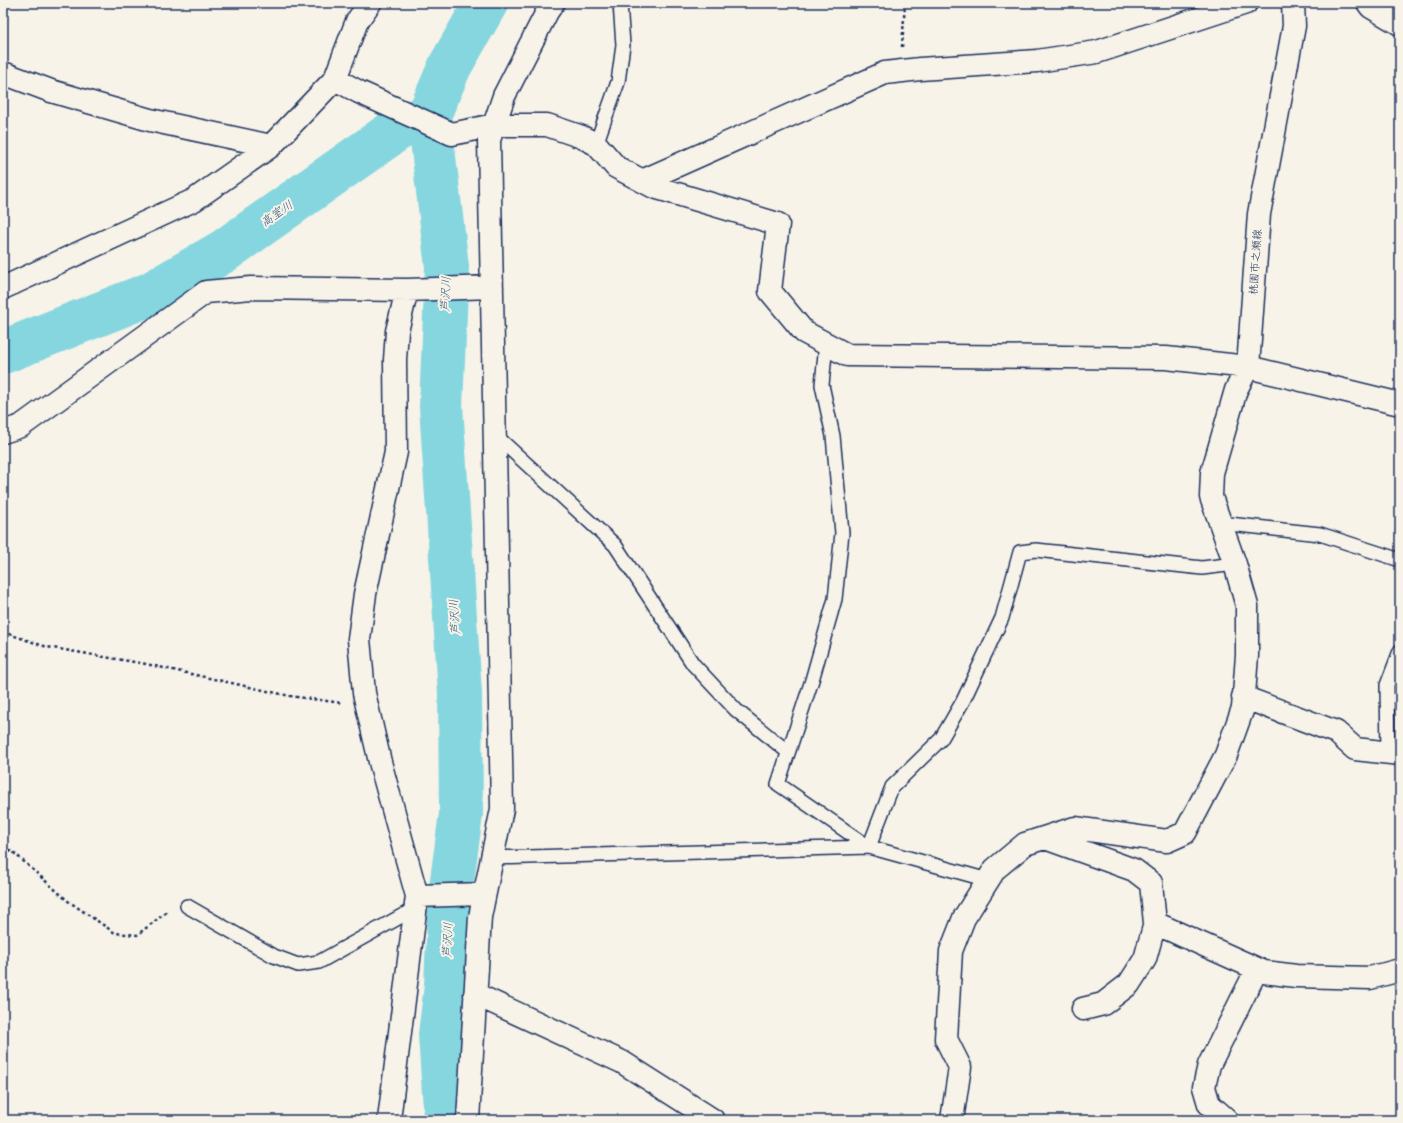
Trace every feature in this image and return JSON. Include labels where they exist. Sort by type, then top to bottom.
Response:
[{"type":"street","points":[[3,288],[194,200],[271,146],[335,79],[357,21],[370,3]]},
{"type":"street","points":[[468,1120],[480,917],[477,895],[491,858],[502,808],[495,435],[484,288],[489,140],[504,96],[553,3]]},
{"type":"street","points":[[642,181],[885,73],[1037,61],[1097,52],[1246,3]]},
{"type":"street","name":"桃園市之瀬線","points":[[1248,367],[1259,214],[1294,26],[1293,3]]},
{"type":"street","points":[[1368,3],[1371,7],[1400,24]]},
{"type":"street","points":[[3,73],[51,91],[150,120],[271,146]]},
{"type":"street","points":[[335,79],[359,92],[452,134],[494,125],[547,125],[582,137],[596,144],[616,167],[654,187],[778,224],[770,291],[804,332],[847,354],[1166,358],[1248,367],[1400,404]]},
{"type":"street","points":[[3,432],[21,426],[206,292],[251,288],[484,288]]},
{"type":"street","points":[[390,1120],[421,900],[367,705],[359,639],[365,594],[396,452],[395,360],[397,331],[414,289]]},
{"type":"street","points":[[952,1120],[960,1067],[946,1039],[951,951],[964,918],[995,869],[1025,844],[1075,828],[1167,841],[1185,833],[1226,755],[1243,708],[1247,655],[1246,606],[1235,564],[1211,498],[1212,473],[1236,390],[1248,367]]},
{"type":"street","points":[[1244,697],[1336,732],[1355,749],[1394,753]]},
{"type":"street","points":[[1045,838],[1134,870],[1151,883],[1155,923],[1145,959],[1129,984],[1103,1004],[1083,1009]]},
{"type":"street","points":[[421,900],[477,895]]},
{"type":"street","points":[[1155,923],[1264,972],[1296,976],[1370,978],[1400,970]]},
{"type":"street","points":[[1227,1120],[1209,1104],[1204,1087],[1209,1065],[1257,969]]},
{"type":"street","points":[[475,994],[622,1062],[713,1120]]},
{"type":"lane","points":[[596,144],[618,82],[623,44],[620,3]]},
{"type":"lane","points":[[826,344],[822,385],[833,436],[842,533],[835,599],[812,680],[778,784],[869,847]]},
{"type":"lane","points":[[495,435],[615,545],[693,664],[736,710],[788,752]]},
{"type":"lane","points":[[1220,523],[1320,534],[1400,560]]},
{"type":"lane","points":[[869,847],[892,787],[941,739],[964,702],[1002,618],[1020,552],[1036,550],[1202,568],[1235,564]]},
{"type":"lane","points":[[1394,753],[1386,685],[1400,651]]},
{"type":"lane","points":[[491,858],[869,847],[988,880]]},
{"type":"lane","points":[[187,906],[274,956],[298,965],[319,962],[421,900]]},
{"type":"path","points":[[900,71],[905,3]]},
{"type":"path","points":[[3,632],[47,646],[146,664],[290,696],[367,705]]},
{"type":"path","points":[[3,847],[13,852],[68,901],[115,933],[137,935],[176,905],[187,906]]},
{"type":"waterway","name":"高室川","points":[[3,352],[150,294],[224,251],[396,130],[429,115],[450,66],[486,3]]},
{"type":"waterway","name":"芦沢川","points":[[429,115],[447,267],[441,406],[460,693],[461,814],[450,895],[446,986],[440,1035],[445,1108],[444,1120]]}]
